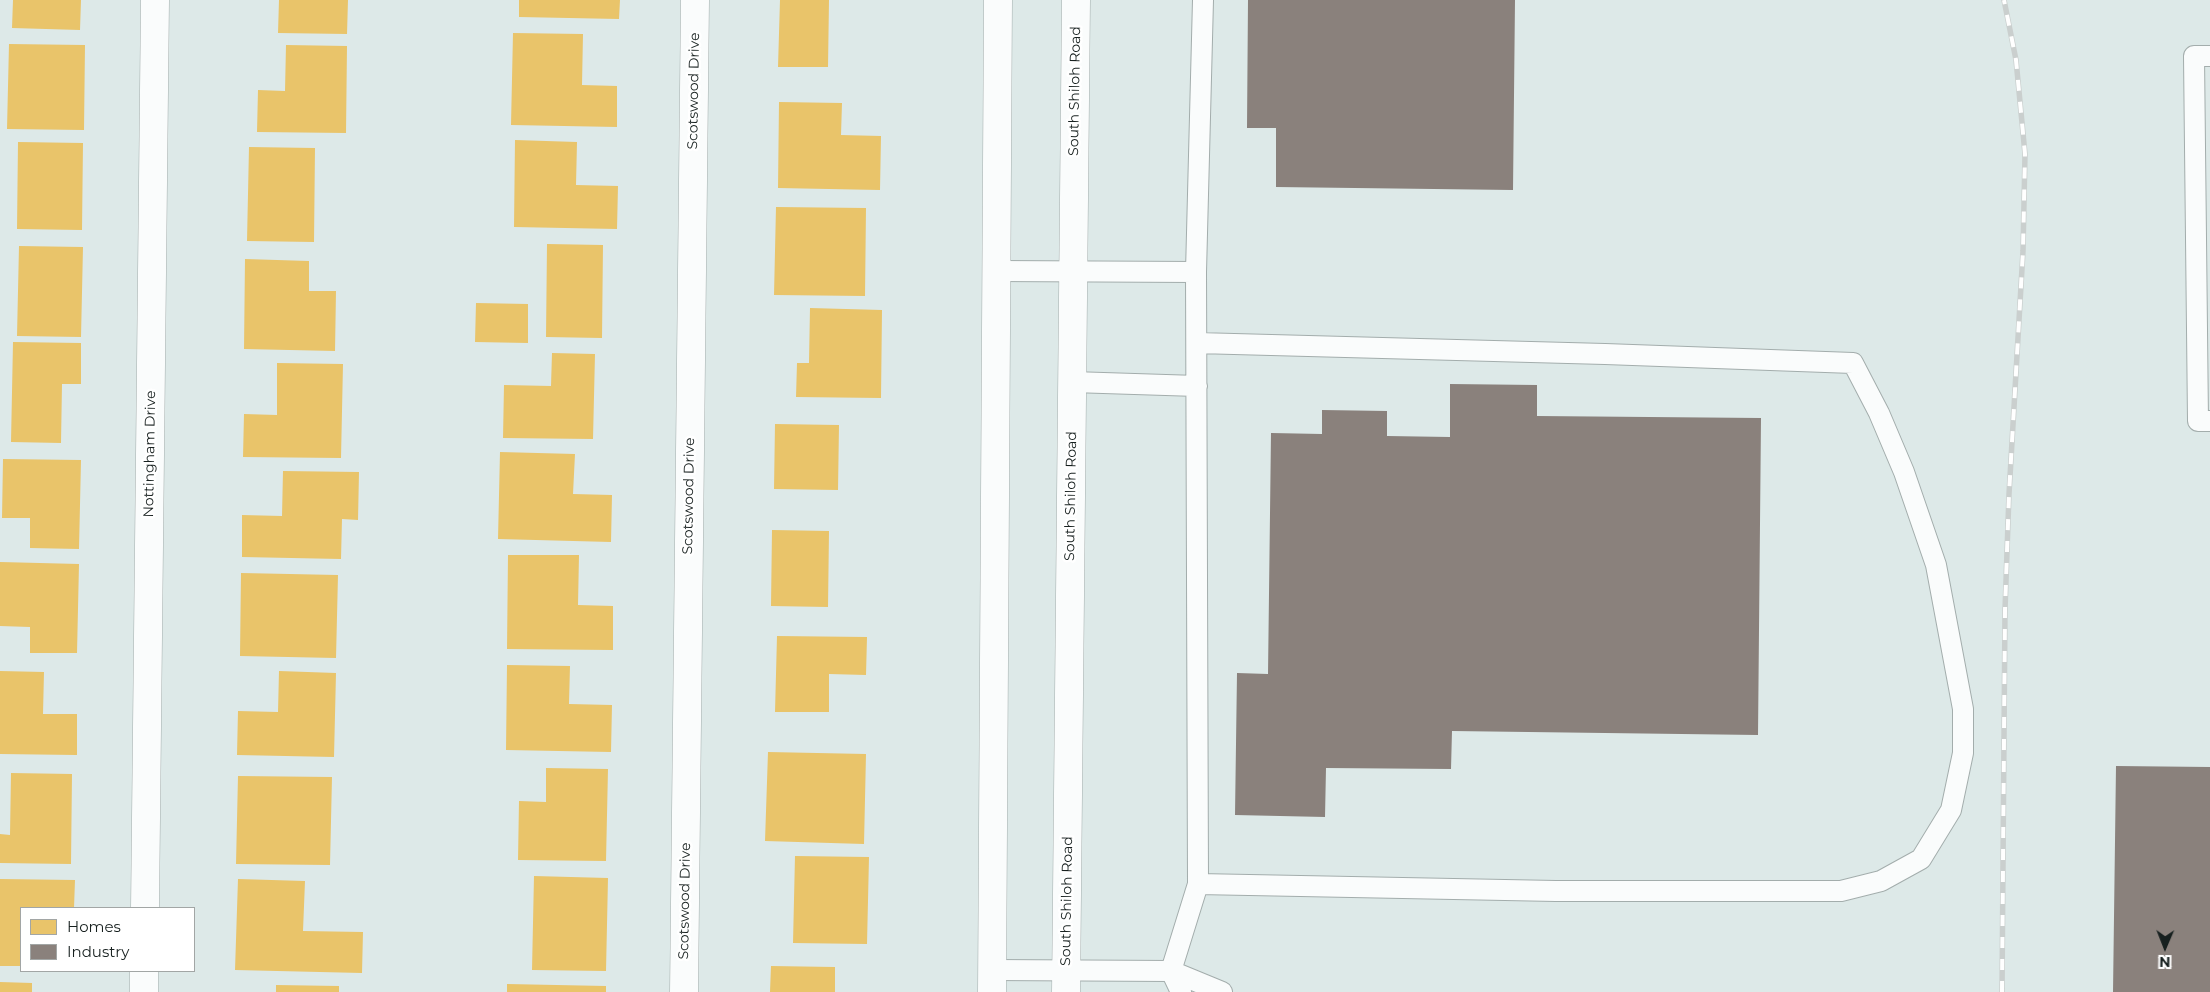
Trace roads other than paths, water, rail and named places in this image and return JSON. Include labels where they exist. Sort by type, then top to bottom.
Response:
[{"type":"main road","name":"Nottingham Drive","points":[[145,907],[155,0]]},
{"type":"main road","name":"Scotswood Drive","points":[[684,992],[695,0]]},
{"type":"main road","points":[[992,981],[998,0]]},
{"type":"main road","name":"South Shiloh Road","points":[[1066,981],[1076,0]]},
{"type":"main road","points":[[144,972],[144,992]]},
{"type":"lane","points":[[1181,992],[1171,971],[1198,884],[1196,272],[1203,0]]},
{"type":"lane","points":[[2210,56],[2194,56],[2198,421],[2210,421]]},
{"type":"lane","points":[[996,271],[1196,272]]},
{"type":"lane","points":[[1197,343],[1605,354],[1854,364],[1879,413],[1904,472],[1936,565],[1963,709],[1963,753],[1951,810],[1921,859],[1881,881],[1841,891],[1556,891],[1198,884]]},
{"type":"lane","points":[[1072,382],[1197,386]]},
{"type":"lane","points":[[992,981],[1066,981],[1171,971],[1222,992]]},
{"type":"railway","points":[[2002,992],[2005,610],[2009,494],[2023,251],[2025,154],[2016,60],[2004,0]]}]
